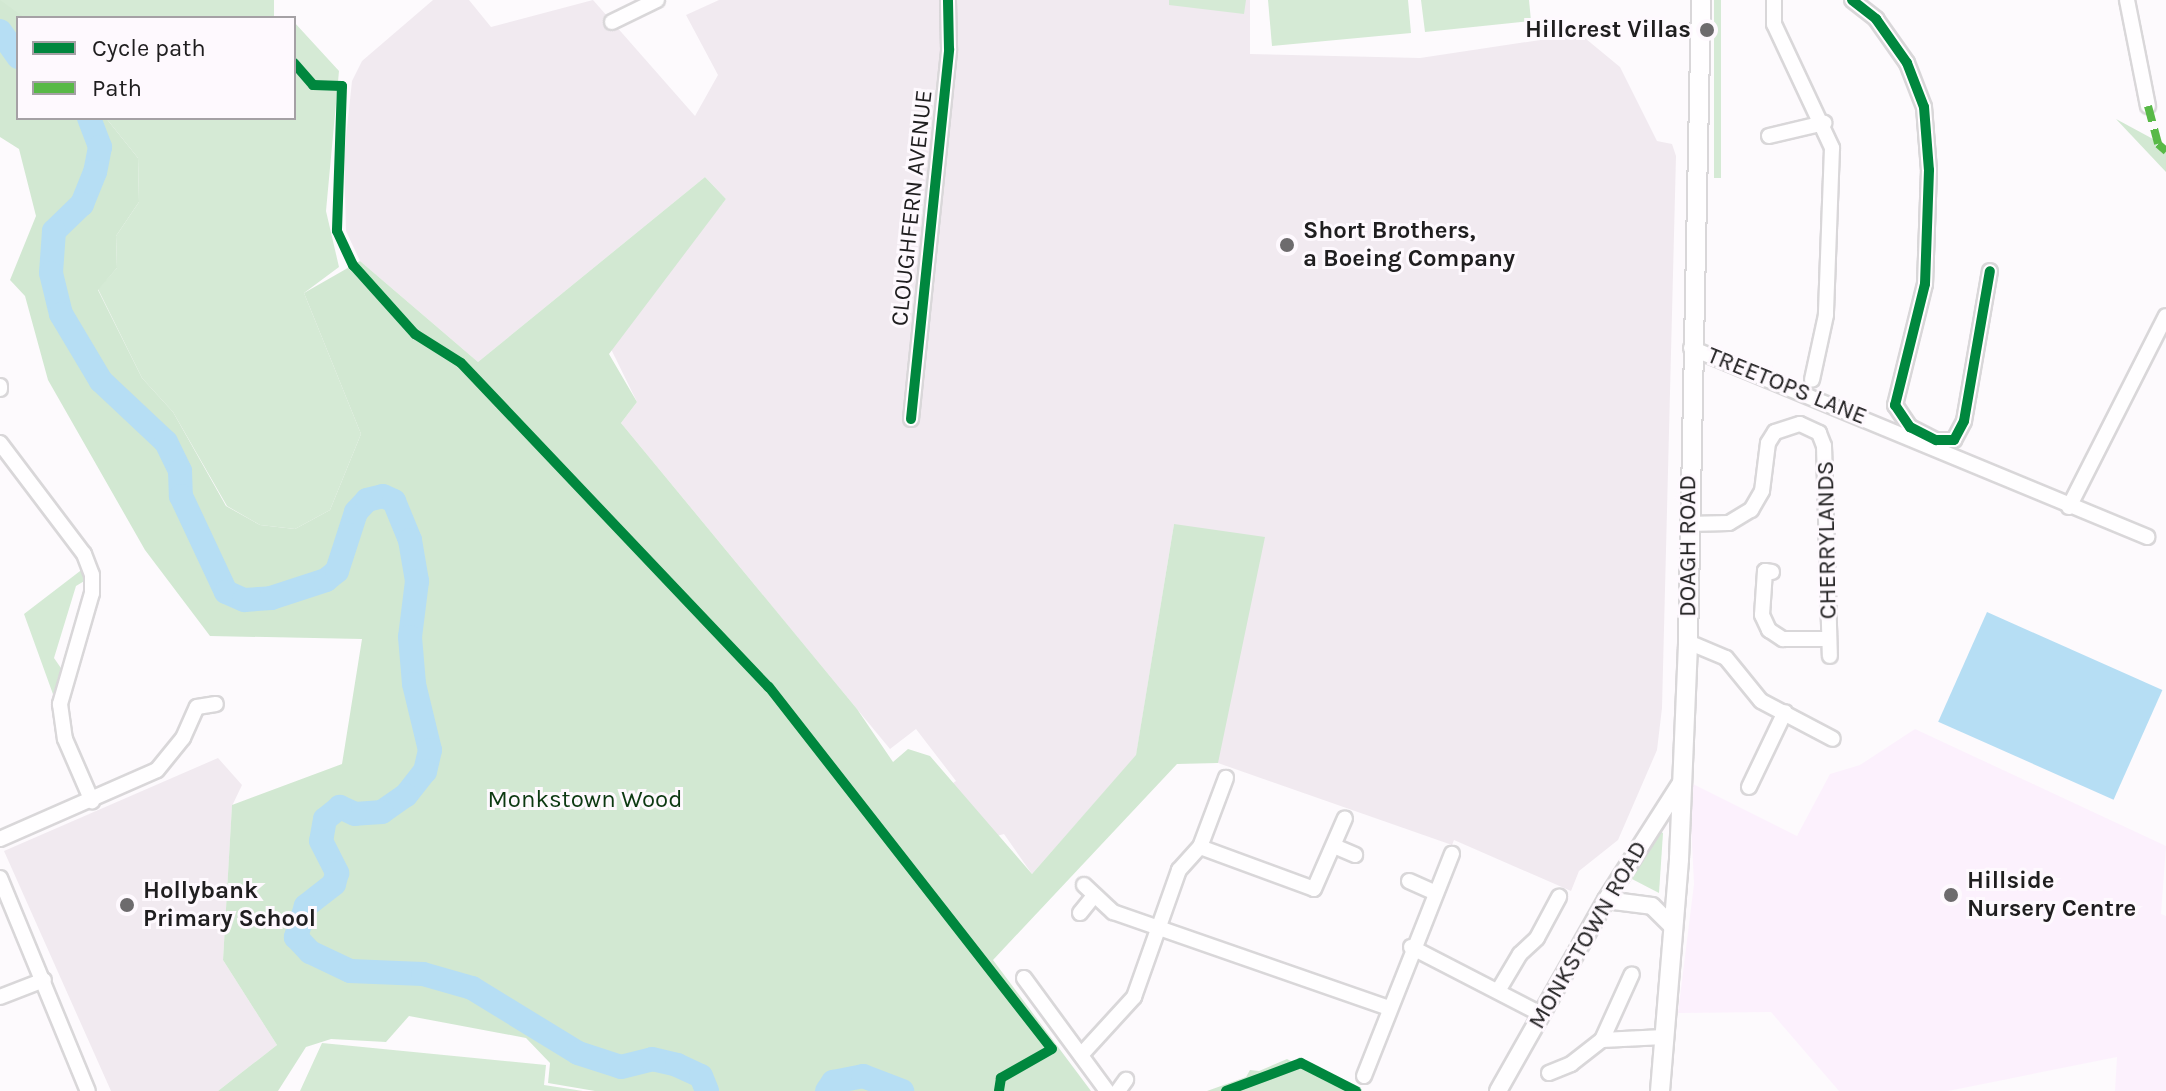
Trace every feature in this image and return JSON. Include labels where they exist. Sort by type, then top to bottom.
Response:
[{"type":"main road","name":"DOAGH ROAD","points":[[1660,1091],[1673,927],[1688,642],[1691,348],[1701,0]]},
{"type":"street","points":[[612,22],[657,0]]},
{"type":"street","name":"CLOUGHFERN AVENUE","points":[[911,419],[949,49],[948,0]]},
{"type":"street","points":[[1774,0],[1774,24],[1782,45],[1824,123],[1832,148],[1832,240],[1826,315],[1812,380]]},
{"type":"street","points":[[1852,0],[1876,19],[1907,63],[1924,107],[1929,170],[1925,284],[1895,405],[1910,427],[1936,440],[1954,440],[1964,421],[1990,271]]},
{"type":"street","points":[[2127,0],[2148,106]]},
{"type":"street","points":[[1769,136],[1824,123]]},
{"type":"street","points":[[2069,507],[2166,316]]},
{"type":"street","name":"TREETOPS LANE","points":[[1691,348],[1824,399],[2069,507],[2147,537]]},
{"type":"street","name":"CHERRYLANDS","points":[[1688,524],[1729,523],[1751,510],[1762,491],[1768,443],[1775,432],[1800,424],[1819,433],[1824,446],[1830,656]]},
{"type":"street","points":[[0,443],[84,554],[92,575],[92,593],[60,704],[65,739],[92,801]]},
{"type":"street","points":[[1772,572],[1765,571],[1762,615],[1769,630],[1783,639],[1829,639]]},
{"type":"street","points":[[1688,642],[1726,658],[1761,701],[1833,739]]},
{"type":"street","points":[[0,839],[157,770],[183,738],[197,707],[216,704]]},
{"type":"street","points":[[1749,787],[1785,712]]},
{"type":"street","points":[[1081,1055],[1134,997],[1184,858],[1200,847],[1226,778]]},
{"type":"street","name":"MONKSTOWN ROAD","points":[[1498,1091],[1606,900],[1682,781]]},
{"type":"street","points":[[1200,847],[1308,890],[1318,884],[1345,818]]},
{"type":"street","points":[[1334,846],[1355,855]]},
{"type":"street","points":[[1364,1076],[1411,947],[1452,854]]},
{"type":"street","points":[[0,878],[88,1091]]},
{"type":"street","points":[[1409,881],[1434,892]]},
{"type":"street","points":[[1080,913],[1089,891],[1113,912],[1388,1008]]},
{"type":"street","points":[[1498,991],[1544,908],[1559,897]]},
{"type":"street","points":[[1606,900],[1652,906],[1673,927]]},
{"type":"street","points":[[1411,947],[1541,1014]]},
{"type":"street","points":[[1549,1073],[1571,1064],[1602,1040],[1632,974]]},
{"type":"street","points":[[1024,978],[1107,1091]]},
{"type":"street","points":[[0,997],[44,980]]},
{"type":"street","points":[[1602,1040],[1664,1037]]},
{"type":"shaded area","points":[[433,0],[469,0],[491,27],[593,0],[695,116],[718,75],[686,15],[719,0],[1250,0],[1250,54],[1420,58],[1580,34],[1620,67],[1657,141],[1672,144],[1676,156],[1662,708],[1657,750],[1618,840],[1579,871],[1571,891],[1454,840],[1452,845],[1218,763],[1174,524],[1136,756],[1032,874],[1004,834],[993,837],[947,787],[956,781],[916,729],[890,749],[621,423],[637,402],[610,347],[726,199],[705,177],[478,362],[360,261],[346,231],[344,156],[352,81],[362,61]]},
{"type":"shaded area","points":[[1915,729],[2166,846],[2161,914],[2166,916],[2166,1091],[2115,1091],[2117,1057],[1948,1091],[1839,1091],[1771,1012],[1678,1013],[1694,884],[1689,782],[1797,836],[1830,774],[1860,765]]},
{"type":"shaded area","name":"Hollybank Primary School","points":[[218,758],[242,785],[232,806],[223,960],[277,1045],[218,1091],[111,1091],[4,851]]},
{"type":"green space","points":[[0,0],[274,0],[274,16],[16,16],[16,29],[0,29]]},
{"type":"green space","name":"Monkstown Wood","points":[[0,0],[22,16],[16,16],[16,120],[108,120],[138,158],[139,202],[116,236],[117,268],[98,290],[142,378],[173,412],[226,506],[260,525],[295,529],[330,510],[361,434],[304,293],[360,261],[478,362],[705,177],[726,199],[609,354],[637,402],[621,423],[857,709],[893,762],[908,749],[930,756],[1032,874],[1136,755],[1174,524],[1265,537],[1218,763],[1177,764],[993,960],[1091,1091],[595,1091],[548,1083],[550,1063],[526,1038],[409,1016],[386,1042],[331,1039],[306,1047],[278,1091],[218,1091],[277,1045],[223,960],[232,805],[342,764],[362,639],[210,636],[145,550],[48,380],[25,296],[10,280],[36,216],[19,149],[0,137]]},
{"type":"green space","points":[[1169,0],[1246,0],[1244,14],[1169,5]]},
{"type":"green space","points":[[1268,0],[1408,0],[1411,33],[1272,46]]},
{"type":"green space","points":[[1421,0],[1529,0],[1531,21],[1425,32]]},
{"type":"green space","points":[[1714,0],[1721,0],[1721,178],[1714,178]]},
{"type":"green space","points":[[296,24],[339,71],[326,211],[339,267],[304,293],[361,434],[330,510],[295,529],[260,525],[227,506],[173,412],[142,378],[98,289],[117,268],[116,236],[139,202],[138,158],[108,120],[296,120]]},
{"type":"green space","points":[[2116,119],[2166,146],[2166,172]]},
{"type":"green space","points":[[84,568],[86,580],[76,586],[54,658],[63,671],[54,697],[24,614]]},
{"type":"green space","points":[[1658,830],[1663,833],[1659,893],[1630,878]]},
{"type":"green space","points":[[322,1043],[546,1065],[544,1085],[583,1091],[300,1091]]},
{"type":"green space","points":[[1287,1059],[1349,1091],[1207,1091],[1246,1077],[1250,1070],[1259,1071]]},
{"type":"water","points":[[1987,612],[2162,690],[2114,800],[1938,722]]},
{"type":"waterway","points":[[0,31],[16,54]]},
{"type":"waterway","points":[[90,120],[100,147],[95,172],[82,204],[54,231],[51,273],[61,314],[101,381],[166,442],[180,471],[181,496],[226,592],[244,600],[271,598],[326,580],[337,571],[356,512],[367,500],[383,496],[394,501],[410,540],[417,581],[410,637],[414,684],[430,750],[425,771],[406,795],[382,812],[355,814],[340,807],[325,819],[321,841],[337,873],[334,884],[306,906],[296,937],[310,952],[350,971],[423,974],[472,988],[578,1053],[621,1067],[652,1059],[677,1065],[701,1076],[707,1091]]},
{"type":"waterway","points":[[827,1091],[833,1082],[863,1076],[902,1091]]},
{"type":"marked path","points":[[2148,106],[2158,144],[2166,151]]},
{"type":"cycle path","points":[[911,419],[949,49],[948,0]]},
{"type":"cycle path","points":[[1852,0],[1876,19],[1907,63],[1924,107],[1929,170],[1925,284],[1895,405],[1910,427],[1936,440],[1954,440],[1964,421],[1990,271]]},
{"type":"cycle path","points":[[296,65],[313,85],[342,86],[337,231],[353,265],[415,334],[461,363],[769,687],[1052,1049],[1001,1078],[999,1091]]},
{"type":"cycle path","points":[[1226,1091],[1301,1063],[1356,1091]]},
{"type":"place","name":"Hillcrest Villas","points":[[1707,30]]},
{"type":"place","name":"Short Brothers, a Boeing Company","points":[[1287,245]]},
{"type":"place","name":"Hillside Nursery Centre","points":[[1951,895]]},
{"type":"place","name":"Hollybank Primary School","points":[[127,905]]}]
